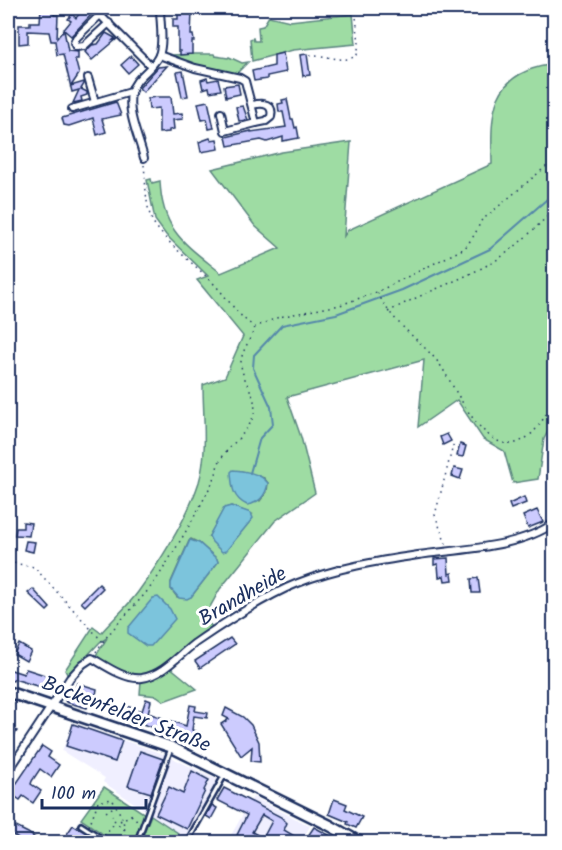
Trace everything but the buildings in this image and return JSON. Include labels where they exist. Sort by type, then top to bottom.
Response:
[{"type":"main road","name":"Bockenfelder Straße","points":[[8,692],[171,747],[343,832],[359,843]]},
{"type":"street","points":[[93,8],[151,66]]},
{"type":"street","points":[[144,158],[132,112],[131,92],[159,55],[161,46],[160,8]]},
{"type":"street","points":[[101,14],[76,38],[74,43],[76,47],[84,46],[109,23]]},
{"type":"street","points":[[159,55],[195,68],[240,78],[248,85],[256,123]]},
{"type":"street","points":[[88,78],[95,102]]},
{"type":"street","points":[[72,108],[131,92]]},
{"type":"street","points":[[221,113],[225,131],[266,121],[271,117],[270,106],[262,103],[253,105]]},
{"type":"street","name":"Brandheide","points":[[92,658],[126,675],[143,678],[169,665],[194,644],[293,585],[375,563],[420,555],[450,553],[526,537],[554,523]]},
{"type":"street","points":[[8,772],[70,678],[92,658]]},
{"type":"lane","points":[[137,843],[171,747]]},
{"type":"lane","points":[[187,843],[225,773]]},
{"type":"lane","points":[[81,825],[107,843]]},
{"type":"lane","points":[[337,843],[343,832]]},
{"type":"path","points":[[310,55],[318,54],[348,60],[357,56],[359,43],[355,8]]},
{"type":"path","points":[[144,158],[152,221],[170,242],[213,283],[244,321],[255,327]]},
{"type":"path","points":[[92,658],[102,642],[143,598],[160,573],[216,476],[219,462],[228,449],[243,435],[253,417],[255,403],[241,363],[255,327],[279,316],[340,305],[377,292],[465,248],[481,221],[555,160]]},
{"type":"path","points":[[387,312],[500,258],[555,210]]},
{"type":"path","points":[[377,292],[387,312],[438,362],[471,417],[487,434],[512,443],[525,439],[545,417],[555,401]]},
{"type":"path","points":[[450,553],[435,515],[454,442]]},
{"type":"path","points":[[8,562],[34,567],[102,642]]},
{"type":"path","points":[[88,830],[98,802],[112,799],[124,819],[126,830],[124,843]]},
{"type":"path","points":[[106,812],[116,806]]},
{"type":"path","points":[[120,821],[134,813]]},
{"type":"path","points":[[112,815],[114,820],[126,830]]},
{"type":"path","points":[[130,815],[137,822]]},
{"type":"path","points":[[102,838],[113,825]]},
{"type":"shaded area","points":[[73,723],[166,755],[218,780],[186,838],[103,782],[105,778],[62,751]]},
{"type":"shaded area","points":[[253,797],[310,826],[301,842],[227,842]]},
{"type":"green space","points":[[353,14],[356,44],[293,50],[252,61],[250,39],[259,41],[258,27],[263,26],[269,16],[290,21]]},
{"type":"green space","points":[[214,54],[242,63],[248,62],[236,74],[194,65],[171,55]]},
{"type":"green space","points":[[549,65],[554,69],[554,420],[544,439],[538,479],[513,483],[504,451],[483,439],[457,400],[418,427],[424,360],[287,397],[301,437],[315,493],[275,521],[220,589],[204,618],[214,629],[171,663],[143,676],[124,673],[95,657],[107,638],[100,642],[68,676],[65,670],[93,627],[101,633],[130,602],[173,539],[194,496],[202,470],[203,385],[225,377],[243,336],[197,280],[208,276],[166,235],[155,220],[147,180],[151,179],[152,183],[160,181],[165,212],[178,235],[221,273],[280,248],[255,226],[212,169],[282,152],[351,142],[344,236],[348,230],[492,164],[492,129],[498,100],[504,87],[515,77],[529,70]],"holes":[[[241,471],[264,478],[268,483],[267,492],[260,501]],[[231,506],[252,514],[209,536],[225,508]],[[191,539],[199,543],[218,562],[191,597],[177,597],[171,589],[171,582]]]},
{"type":"green space","points":[[170,667],[197,689],[164,701],[157,696],[140,694],[141,681]]},
{"type":"green space","points":[[104,787],[145,814],[133,842],[115,842],[81,819]]},
{"type":"green space","points":[[151,815],[178,833],[174,839],[180,842],[140,842]]},
{"type":"water","points":[[233,470],[252,473],[265,480],[268,483],[262,498],[247,505],[238,499],[233,487],[231,472]]},
{"type":"water","points":[[231,506],[251,513],[253,518],[226,551],[222,552],[209,536],[224,508]]},
{"type":"water","points":[[190,540],[199,543],[218,562],[187,599],[179,598],[171,589],[171,583]]},
{"type":"water","points":[[158,597],[170,609],[175,619],[151,646],[146,646],[128,633],[128,628],[153,598]]},
{"type":"waterway","points":[[250,473],[260,438],[273,424],[271,407],[253,368],[254,355],[282,325],[336,314],[402,290],[490,249],[554,193]]}]
